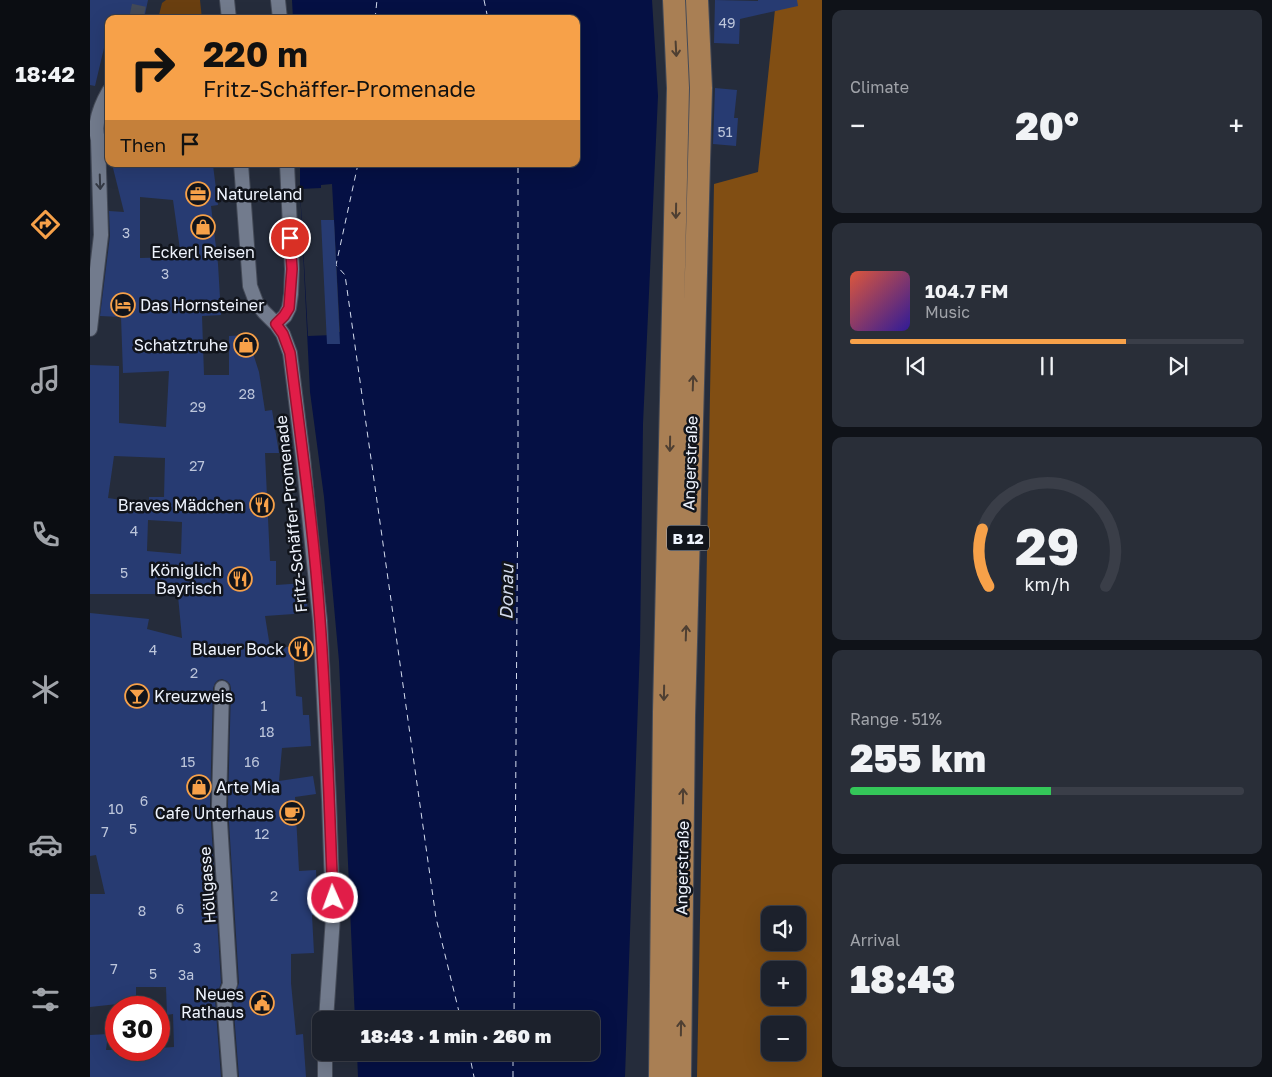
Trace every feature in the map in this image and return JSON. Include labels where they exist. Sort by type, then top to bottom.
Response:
[{"type":"main road","name":"Angerstraße","points":[[660,1077],[664,712],[678,88],[674,0]]},
{"type":"main road","name":"Angerstraße","points":[[680,1077],[684,716],[700,88],[697,0]]},
{"type":"street","points":[[227,0],[229,15]]},
{"type":"street","points":[[278,0],[280,15]]},
{"type":"street","points":[[90,329],[101,235],[98,140],[93,134],[105,99]]},
{"type":"street","name":"Fritz-Schäffer-Promenade","points":[[241,167],[250,286],[256,302],[283,334],[290,353],[320,620],[333,917],[327,1011]]},
{"type":"street","points":[[276,324],[289,308],[291,294],[292,269],[287,167]]},
{"type":"street","name":"Höllgasse","points":[[222,688],[219,806],[230,984],[224,999],[230,1077]]},
{"type":"street","points":[[325,1077],[326,1061]]},
{"type":"shaded area","points":[[166,0],[200,0],[202,15],[159,15],[162,3]]},
{"type":"shaded area","points":[[776,0],[822,0],[822,1077],[697,1077],[714,184],[758,172]]},
{"type":"water","name":"Donau","points":[[292,0],[652,0],[658,96],[643,424],[640,645],[625,1077],[358,1077],[357,1061],[600,1061],[600,1011],[355,1011],[339,661],[324,497],[310,392],[300,167],[580,167],[580,15],[293,15]]},
{"type":"pier","points":[[332,184],[340,332],[333,332],[333,335],[308,336],[300,189],[321,188],[321,185]]},
{"type":"building","points":[[90,0],[148,0],[145,15],[105,15],[105,48],[95,86],[90,85]]},
{"type":"building","points":[[715,0],[797,0],[798,6],[740,19],[739,44],[714,43]]},
{"type":"building","points":[[715,88],[737,90],[734,118],[738,118],[736,146],[713,144]]},
{"type":"building","points":[[113,167],[213,167],[218,205],[211,206],[218,264],[221,315],[202,316],[204,375],[229,375],[229,336],[247,335],[259,372],[265,411],[272,410],[279,453],[265,453],[270,561],[276,561],[276,585],[305,583],[308,613],[265,616],[270,647],[293,647],[296,696],[302,697],[303,715],[309,715],[311,746],[282,748],[279,781],[313,776],[316,794],[295,797],[299,871],[316,870],[318,915],[312,915],[314,953],[291,954],[291,983],[296,1035],[303,1034],[306,1077],[239,1077],[233,1000],[239,983],[228,806],[231,688],[227,681],[222,679],[215,683],[213,688],[210,806],[221,983],[215,1000],[221,1077],[90,1077],[90,1035],[105,1034],[105,1061],[170,1061],[170,1047],[174,1047],[173,1014],[170,1014],[170,996],[166,996],[166,987],[136,987],[136,996],[105,996],[105,1005],[90,1007],[90,894],[105,894],[96,855],[90,856],[90,613],[149,619],[147,629],[182,638],[178,596],[158,594],[90,594],[90,365],[119,366],[119,423],[166,427],[169,371],[123,373],[121,317],[100,316],[110,236],[109,211],[124,212]],"holes":[[[140,197],[173,200],[181,257],[140,258]],[[114,456],[165,458],[164,497],[149,497],[149,504],[108,498]],[[148,520],[182,522],[181,554],[147,551]]]},
{"type":"building","points":[[321,220],[334,220],[340,344],[327,344]]},
{"type":"ferry route","points":[[375,15],[377,0]]},
{"type":"ferry route","points":[[484,0],[487,15]]},
{"type":"ferry route","points":[[357,167],[336,265],[345,275],[436,918],[459,1011]]},
{"type":"ferry route","points":[[514,1011],[518,167]]},
{"type":"ferry route","points":[[471,1061],[474,1077]]},
{"type":"ferry route","points":[[513,1061],[513,1077]]},
{"type":"tunnel","points":[[137,15],[140,0]]},
{"type":"place","name":"Natureland","points":[[198,194]]},
{"type":"place","name":"Eckerl Reisen","points":[[203,227]]},
{"type":"place","name":"Das Hornsteiner","points":[[123,305]]},
{"type":"place","name":"Schatztruhe","points":[[246,345]]},
{"type":"place","name":"Braves Mädchen","points":[[262,505]]},
{"type":"place","name":"Königlich Bayrisch","points":[[240,579]]},
{"type":"place","name":"Blauer Bock","points":[[301,649]]},
{"type":"place","name":"Kreuzweis","points":[[137,696]]},
{"type":"place","name":"Arte Mia","points":[[199,787]]},
{"type":"place","name":"Cafe Unterhaus","points":[[292,813]]},
{"type":"place","name":"Neues Rathaus","points":[[262,1003]]},
{"type":"route","points":[[290,238],[292,269],[289,308],[276,324],[283,334],[290,353],[314,554],[320,620],[333,898]]}]
